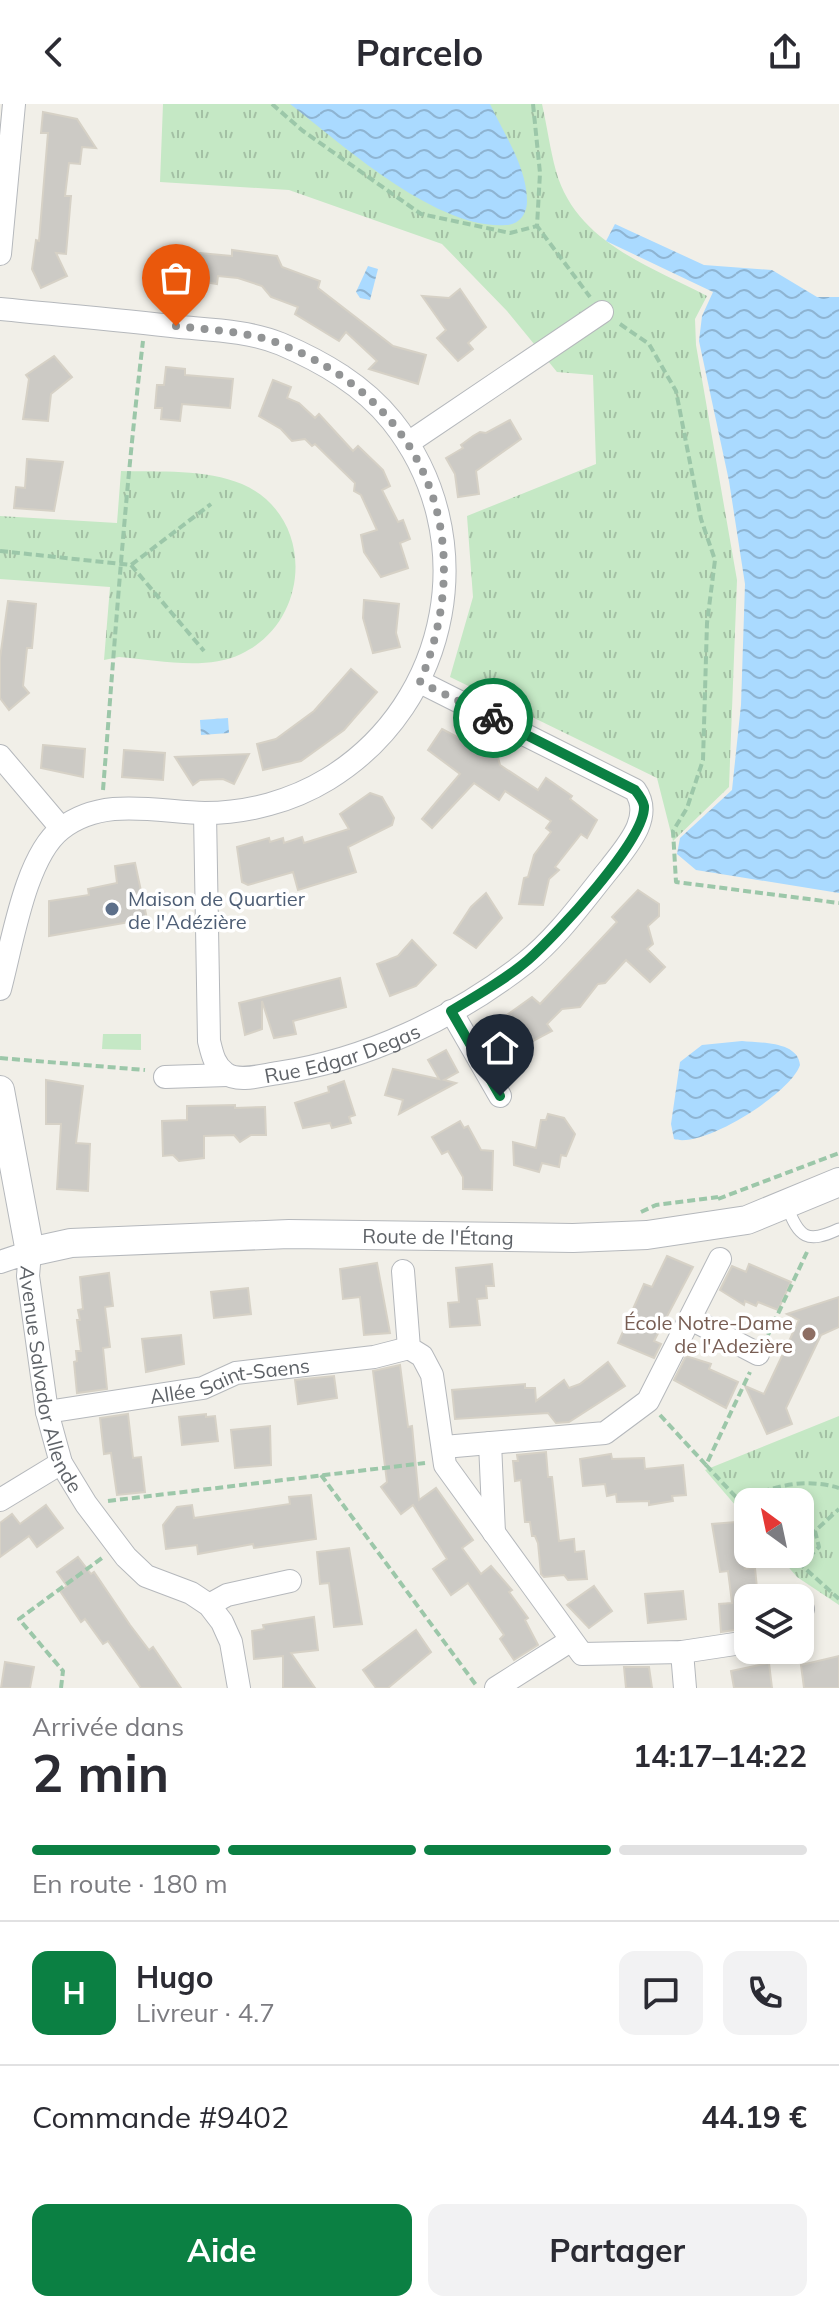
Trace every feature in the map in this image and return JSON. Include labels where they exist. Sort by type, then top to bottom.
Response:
[{"type":"street","points":[[0,254],[14,104]]},
{"type":"street","points":[[0,309],[258,336],[303,354],[353,384],[380,408],[408,443],[428,482],[438,512],[446,566],[441,621],[420,682],[399,715],[375,743],[326,781],[262,806],[205,813],[101,810],[61,828],[45,845],[34,869],[0,989]]},
{"type":"street","points":[[408,443],[602,312]]},
{"type":"street","name":"Rue Edgar Degas","points":[[165,1077],[243,1077],[301,1069],[357,1054],[451,1011],[526,962],[562,927],[626,848],[643,816],[644,802],[635,790],[420,682]]},
{"type":"street","points":[[0,756],[61,828]]},
{"type":"street","points":[[205,813],[209,1041],[215,1062],[227,1075]]},
{"type":"street","points":[[451,1011],[500,1096]]},
{"type":"street","name":"Avenue Salvador Allende","points":[[0,1090],[30,1252],[28,1276],[47,1412],[61,1463],[86,1504],[146,1576],[191,1593],[209,1605]]},
{"type":"street","name":"Route de l'Étang","points":[[30,1252],[71,1243],[289,1234],[558,1238],[647,1235],[747,1220],[839,1182]]},
{"type":"street","points":[[0,1262],[30,1252]]},
{"type":"street","points":[[444,1454],[490,1443],[605,1433],[648,1401],[720,1259]]},
{"type":"street","points":[[403,1271],[409,1348],[422,1356],[432,1375],[444,1454],[494,1533],[570,1641],[582,1654],[682,1652],[734,1644]]},
{"type":"street","points":[[691,1319],[758,1354]]},
{"type":"street","name":"Allée Saint-Saens","points":[[47,1412],[203,1388],[236,1373],[374,1357],[409,1348]]},
{"type":"street","points":[[490,1443],[494,1533]]},
{"type":"street","points":[[0,1500],[61,1463]]},
{"type":"street","points":[[239,1688],[231,1642],[222,1622],[209,1605],[227,1595],[290,1581]]},
{"type":"street","points":[[496,1688],[570,1641]]},
{"type":"street","points":[[682,1652],[685,1688]]},
{"type":"lane","points":[[787,1206],[798,1230],[805,1236],[821,1238],[839,1229]]},
{"type":"path","points":[[272,104],[303,131],[421,214],[510,233],[537,226]]},
{"type":"path","points":[[533,104],[540,173],[537,226],[602,312],[649,344],[676,391],[701,519],[715,560],[707,623],[703,760],[687,808],[673,831],[676,882],[839,903]]},
{"type":"path","points":[[101,810],[120,564],[144,323]]},
{"type":"path","points":[[0,551],[131,565],[211,504]]},
{"type":"path","points":[[131,565],[204,651]]},
{"type":"path","points":[[0,1058],[144,1070],[165,1077]]},
{"type":"path","points":[[714,1203],[720,1197],[839,1153]]},
{"type":"path","points":[[706,1465],[808,1249]]},
{"type":"path","points":[[648,1401],[734,1495]]},
{"type":"path","points":[[86,1504],[321,1475],[444,1454]]},
{"type":"path","points":[[321,1475],[478,1688]]},
{"type":"path","points":[[771,1488],[782,1484],[823,1483],[839,1488]]},
{"type":"path","points":[[814,1552],[819,1547],[815,1531],[819,1524],[839,1509]]},
{"type":"path","points":[[61,1688],[63,1671],[19,1619],[118,1546]]},
{"type":"path","points":[[802,1568],[839,1599]]},
{"type":"green space","points":[[163,104],[542,104],[556,171],[566,195],[580,216],[597,234],[639,262],[707,296],[695,319],[696,345],[737,580],[729,787],[673,841],[657,778],[450,677],[473,597],[467,516],[596,464],[593,375],[557,372],[507,311],[442,244],[289,190],[160,182]]},
{"type":"green space","points":[[121,471],[213,476],[242,484],[266,499],[283,520],[293,543],[296,569],[292,595],[281,618],[264,639],[241,654],[213,662],[181,663],[119,657],[104,660],[110,587],[0,579],[0,516],[117,523]]},
{"type":"green space","points":[[103,1034],[141,1034],[141,1050],[102,1049]]},
{"type":"green space","points":[[839,1416],[839,1605],[814,1588],[814,1584],[808,1584],[797,1577],[789,1568],[814,1568],[814,1488],[734,1488],[734,1504],[705,1470]]},
{"type":"water","points":[[290,104],[490,104],[523,176],[527,201],[524,214],[515,223],[506,225],[479,223],[450,214],[392,182]]},
{"type":"water","points":[[615,224],[704,265],[772,270],[817,297],[839,297],[839,893],[696,870],[677,854],[680,838],[732,790],[741,705],[745,584],[729,481],[699,341],[702,316],[713,292],[606,241]]},
{"type":"water","points":[[368,266],[378,269],[370,300],[360,298],[356,292]]},
{"type":"water","points":[[228,718],[229,733],[201,735],[200,720]]},
{"type":"water","points":[[742,1041],[786,1047],[798,1057],[800,1065],[781,1090],[744,1116],[705,1136],[674,1139],[671,1124],[680,1062],[702,1045]]},
{"type":"building","points":[[43,112],[77,119],[96,148],[82,147],[80,164],[69,163],[65,196],[71,196],[66,254],[56,253],[67,276],[41,288],[32,269],[36,240],[39,241],[48,133],[41,133]]},
{"type":"building","points":[[167,250],[232,256],[232,250],[277,256],[282,267],[320,281],[318,288],[393,346],[426,355],[418,384],[369,369],[377,361],[346,332],[339,341],[295,314],[298,307],[271,297],[262,286],[238,278],[218,276],[217,284],[164,275]]},
{"type":"building","points":[[460,289],[486,327],[468,343],[473,349],[458,361],[437,338],[446,330],[422,296],[449,298]]},
{"type":"building","points":[[54,356],[72,377],[51,394],[48,421],[23,419],[29,379],[26,375]]},
{"type":"building","points":[[166,367],[185,369],[185,375],[233,379],[230,408],[182,404],[180,421],[161,419],[162,408],[155,408],[157,385],[164,385]]},
{"type":"building","points":[[273,380],[291,387],[287,398],[299,403],[315,418],[319,414],[353,451],[358,446],[383,470],[390,486],[382,490],[398,522],[403,520],[410,539],[400,543],[408,568],[381,577],[364,552],[361,535],[377,530],[361,495],[354,491],[355,483],[315,444],[312,446],[305,439],[292,441],[281,429],[259,416]]},
{"type":"building","points":[[510,420],[521,439],[476,471],[479,494],[458,497],[455,474],[446,458],[463,448],[461,445],[473,436],[486,433]]},
{"type":"building","points":[[27,459],[63,462],[54,511],[14,508],[16,487],[25,488]]},
{"type":"building","points":[[364,600],[399,604],[396,633],[400,647],[373,653],[363,618]]},
{"type":"building","points":[[8,601],[36,604],[32,648],[27,648],[23,686],[29,693],[9,710],[0,698],[0,658]]},
{"type":"building","points":[[351,669],[377,692],[344,730],[301,761],[263,770],[257,744],[276,739],[314,711]]},
{"type":"building","points":[[442,729],[478,748],[480,745],[498,757],[500,765],[538,790],[546,778],[572,796],[570,799],[597,820],[587,838],[581,834],[555,867],[559,870],[549,879],[543,905],[519,904],[524,878],[528,877],[534,855],[551,832],[546,828],[551,821],[505,791],[499,800],[474,783],[432,828],[422,819],[460,774],[428,750]]},
{"type":"building","points":[[43,745],[85,749],[83,777],[41,768]]},
{"type":"building","points":[[124,750],[165,753],[163,780],[122,777]]},
{"type":"building","points":[[249,754],[234,784],[223,779],[200,780],[193,785],[175,757]]},
{"type":"building","points":[[370,793],[382,797],[394,818],[392,825],[348,847],[356,872],[298,890],[293,872],[248,885],[242,882],[237,847],[269,838],[270,842],[283,838],[284,843],[302,837],[304,843],[349,829],[340,814]]},
{"type":"building","name":"Maison de Quartier de l'Adézière","points":[[135,863],[147,919],[49,936],[49,901],[89,895],[88,889],[117,883],[115,866]]},
{"type":"building","points":[[638,890],[659,904],[659,916],[648,926],[653,944],[647,949],[665,967],[650,982],[626,960],[605,983],[598,984],[580,1007],[562,1009],[547,1024],[552,1031],[518,1049],[497,1022],[532,997],[540,1004],[617,922],[612,917]]},
{"type":"building","points":[[486,893],[502,918],[476,948],[454,933],[471,907]]},
{"type":"building","points":[[412,940],[436,965],[416,986],[390,996],[377,964],[398,956]]},
{"type":"building","points":[[340,978],[346,1007],[293,1021],[296,1034],[274,1038],[262,1001],[262,1029],[245,1035],[239,1003]]},
{"type":"building","points":[[446,1050],[458,1072],[444,1080],[456,1083],[399,1114],[403,1100],[385,1095],[393,1069],[439,1079],[428,1060]]},
{"type":"building","points":[[46,1080],[83,1086],[76,1143],[90,1144],[88,1191],[57,1189],[61,1124],[46,1124]]},
{"type":"building","points":[[344,1081],[355,1115],[349,1117],[351,1123],[332,1128],[330,1123],[303,1128],[295,1103],[329,1092],[328,1087]]},
{"type":"building","points":[[235,1105],[235,1108],[265,1107],[266,1135],[251,1135],[240,1142],[234,1135],[204,1136],[204,1158],[179,1161],[173,1155],[163,1156],[162,1121],[187,1120],[187,1106]]},
{"type":"building","points":[[548,1114],[564,1118],[575,1134],[566,1156],[561,1155],[559,1167],[542,1163],[539,1172],[514,1165],[513,1142],[536,1148],[541,1120],[546,1120]]},
{"type":"building","points":[[460,1121],[464,1128],[468,1126],[481,1150],[493,1151],[492,1190],[463,1189],[463,1177],[448,1151],[442,1154],[432,1137]]},
{"type":"building","points":[[667,1256],[693,1267],[654,1341],[661,1344],[654,1358],[618,1343],[644,1284],[652,1287]]},
{"type":"building","points":[[377,1263],[390,1333],[364,1335],[360,1297],[343,1299],[340,1269]]},
{"type":"building","points":[[492,1264],[494,1286],[486,1286],[487,1298],[477,1299],[480,1325],[450,1327],[448,1303],[459,1302],[456,1268]]},
{"type":"building","points":[[749,1264],[791,1282],[778,1310],[758,1302],[756,1306],[745,1301],[744,1305],[720,1290],[732,1266],[746,1272]]},
{"type":"building","points":[[109,1273],[113,1306],[105,1307],[110,1347],[103,1348],[107,1389],[77,1393],[74,1362],[77,1361],[76,1351],[81,1351],[77,1320],[80,1320],[78,1310],[83,1309],[80,1277]]},
{"type":"building","points":[[248,1288],[251,1314],[214,1318],[211,1292]]},
{"type":"building","points":[[839,1297],[839,1327],[821,1335],[786,1408],[792,1424],[767,1434],[745,1386],[764,1394],[799,1320],[787,1314]]},
{"type":"building","points":[[181,1335],[184,1364],[146,1372],[142,1339]]},
{"type":"building","points":[[686,1356],[711,1364],[709,1369],[738,1382],[726,1408],[674,1380]]},
{"type":"building","points":[[608,1362],[625,1386],[569,1422],[556,1423],[548,1413],[455,1419],[452,1390],[525,1384],[525,1388],[535,1388],[536,1401],[564,1380],[569,1388],[580,1384]]},
{"type":"building","points":[[400,1365],[408,1427],[412,1426],[419,1500],[436,1488],[473,1540],[462,1548],[481,1574],[491,1566],[512,1590],[509,1592],[528,1618],[525,1620],[538,1645],[514,1660],[500,1639],[504,1635],[468,1583],[451,1595],[433,1569],[447,1559],[413,1505],[401,1514],[381,1487],[387,1482],[373,1371]]},
{"type":"building","points":[[334,1376],[337,1398],[298,1404],[295,1380]]},
{"type":"building","points":[[128,1414],[133,1458],[141,1457],[145,1492],[117,1495],[111,1453],[104,1454],[100,1418]]},
{"type":"building","points":[[206,1414],[206,1417],[215,1416],[218,1441],[182,1445],[179,1417]]},
{"type":"building","points":[[270,1426],[271,1465],[235,1468],[231,1430]]},
{"type":"building","points":[[546,1452],[559,1541],[574,1539],[575,1552],[584,1551],[587,1579],[568,1580],[564,1575],[544,1577],[541,1574],[538,1543],[532,1536],[530,1522],[525,1522],[521,1480],[515,1481],[513,1461],[518,1461],[517,1455]]},
{"type":"building","points":[[611,1454],[612,1459],[644,1458],[645,1469],[683,1465],[686,1495],[672,1496],[673,1501],[649,1505],[649,1501],[617,1502],[616,1494],[607,1496],[605,1484],[583,1486],[580,1459]]},
{"type":"building","points":[[311,1495],[316,1539],[254,1548],[253,1544],[198,1554],[197,1545],[166,1549],[163,1525],[177,1507],[192,1505],[194,1518],[290,1504],[289,1497]]},
{"type":"building","points":[[46,1505],[63,1528],[37,1547],[29,1536],[0,1557],[0,1523],[12,1514],[20,1524]]},
{"type":"building","points":[[734,1522],[734,1568],[755,1568],[757,1584],[734,1584],[734,1630],[721,1632],[719,1604],[732,1603],[728,1571],[720,1572],[712,1524]]},
{"type":"building","points":[[349,1548],[362,1624],[334,1627],[329,1583],[320,1584],[317,1552]]},
{"type":"building","points":[[78,1557],[91,1574],[94,1572],[149,1650],[153,1647],[181,1688],[141,1688],[108,1641],[103,1644],[85,1619],[81,1622],[60,1591],[67,1586],[57,1572]]},
{"type":"building","points":[[594,1586],[612,1611],[589,1628],[567,1605]]},
{"type":"building","points":[[683,1591],[686,1619],[648,1623],[645,1594]]},
{"type":"building","points":[[314,1617],[318,1650],[291,1653],[315,1688],[283,1688],[283,1656],[254,1659],[252,1631],[264,1629],[263,1625]]},
{"type":"building","points":[[416,1630],[431,1652],[388,1688],[376,1688],[363,1670]]},
{"type":"building","points":[[839,1656],[839,1688],[804,1688],[801,1665]]},
{"type":"building","points":[[5,1662],[34,1667],[30,1688],[1,1688]]},
{"type":"building","points":[[769,1664],[772,1688],[734,1688],[731,1671]]},
{"type":"building","points":[[624,1667],[649,1667],[652,1688],[626,1688]]},
{"type":"way so far","points":[[176,326],[258,336],[278,343],[341,375],[366,394],[391,420],[408,443],[428,482],[444,541],[445,598],[433,652],[420,682],[493,718]]},
{"type":"place","name":"Maison de Quartier de l'Adézière","points":[[112,909]]},
{"type":"place","name":"École Notre-Dame de l'Adezière","points":[[809,1334]]},
{"type":"route","points":[[493,718],[635,790],[644,802],[643,816],[626,848],[562,927],[526,962],[451,1011],[500,1096]]}]
